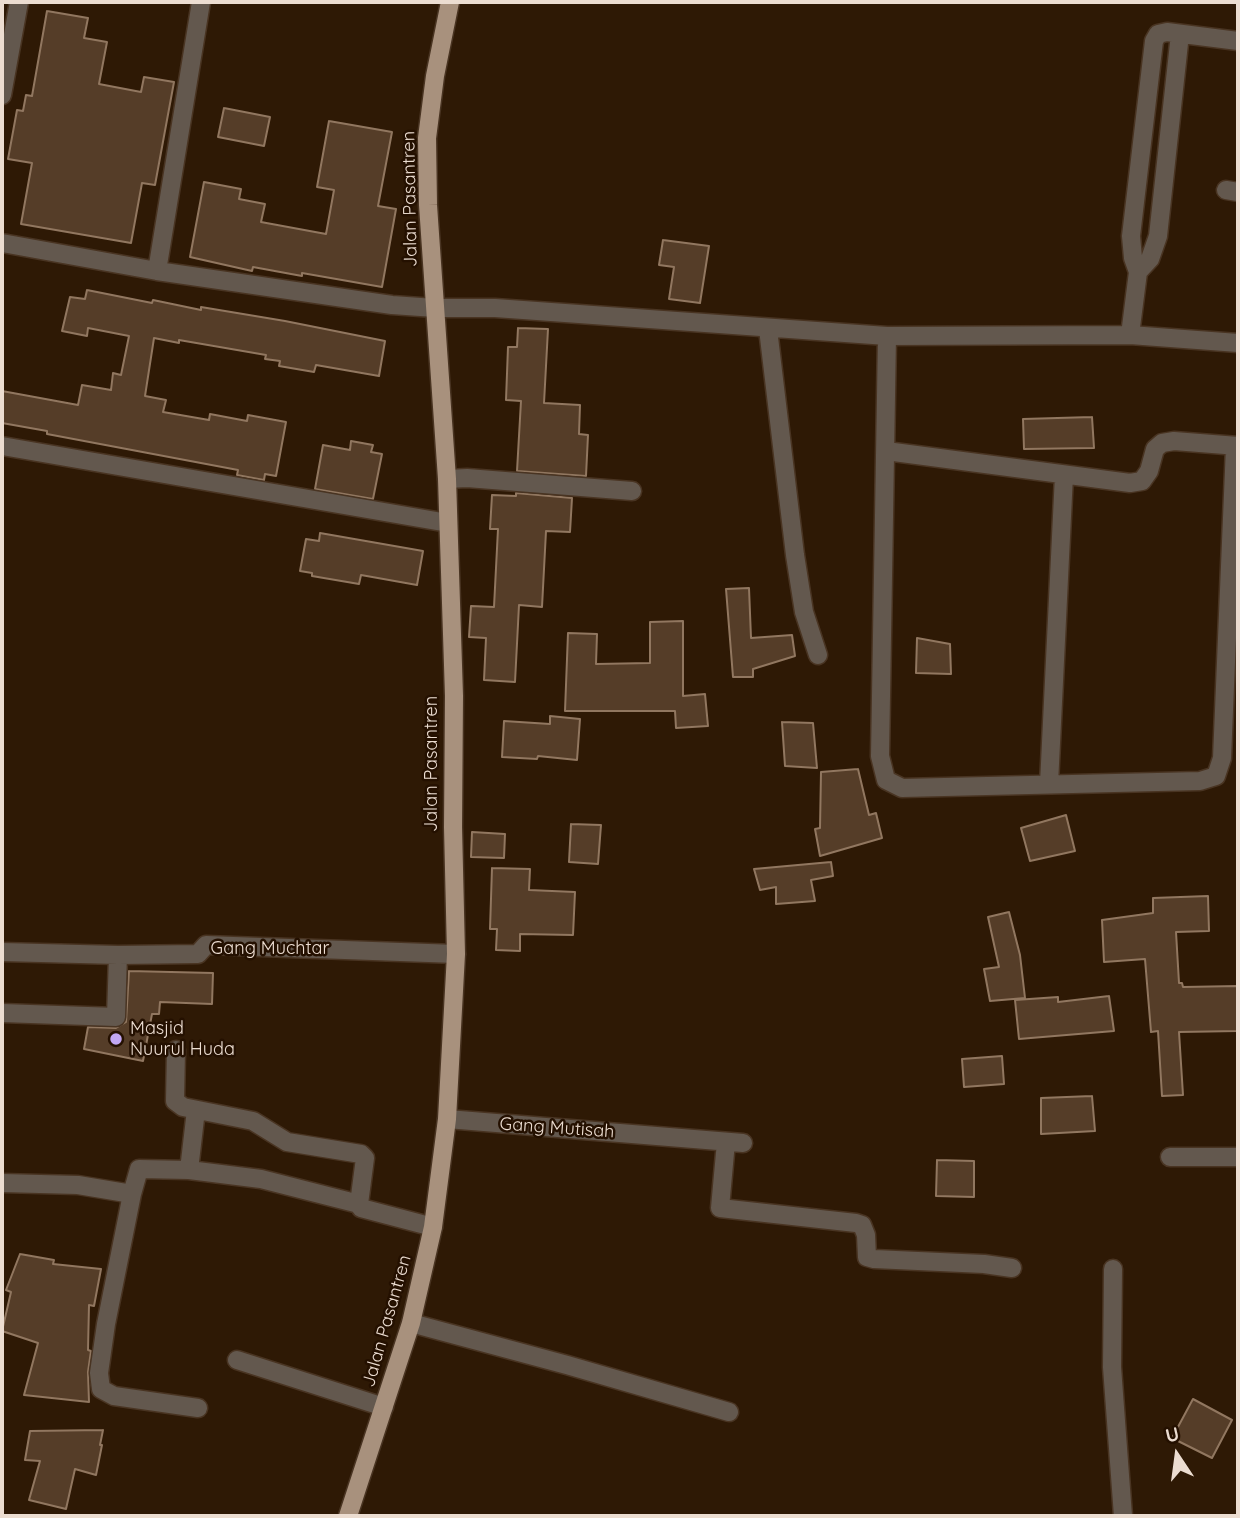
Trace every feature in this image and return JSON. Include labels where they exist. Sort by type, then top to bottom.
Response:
[{"type":"main road","name":"Jalan Pasantren","points":[[348,1516],[411,1323],[433,1227],[447,1119],[456,954],[453,696],[447,479],[428,205],[427,138],[435,76],[450,2]]},
{"type":"street","points":[[2,88],[19,2]]},
{"type":"street","points":[[157,271],[201,2]]},
{"type":"street","points":[[1130,335],[1138,272],[1133,258],[1131,236],[1154,41],[1162,32],[1238,41]]},
{"type":"street","points":[[1138,272],[1150,258],[1158,236],[1180,34]]},
{"type":"street","points":[[2,243],[157,271],[392,305],[509,309],[887,336],[1130,335],[1238,343]]},
{"type":"street","points":[[768,329],[795,555],[804,612],[818,655]]},
{"type":"street","points":[[886,451],[1130,483],[1142,481],[1149,471],[1154,449],[1162,443],[1174,440],[1237,446],[1220,768],[1216,776],[1200,780],[902,788],[886,780],[880,756],[887,336]]},
{"type":"street","points":[[2,446],[448,523]]},
{"type":"street","points":[[1049,784],[1064,475]]},
{"type":"street","points":[[447,479],[467,478],[632,491]]},
{"type":"street","name":"Gang Muchtar","points":[[2,952],[198,954],[206,945],[456,954]]},
{"type":"street","points":[[2,1013],[116,1017],[118,955]]},
{"type":"street","points":[[176,1050],[175,1101],[183,1107],[253,1121],[287,1142],[361,1154],[365,1158],[359,1204]]},
{"type":"street","points":[[189,1170],[196,1110]]},
{"type":"street","name":"Gang Mutisah","points":[[447,1119],[734,1142],[720,1208],[856,1223],[862,1225],[866,1235],[867,1257],[874,1259],[984,1264],[1012,1268]]},
{"type":"street","points":[[1170,1157],[1238,1157]]},
{"type":"street","points":[[198,1408],[114,1396],[102,1389],[99,1373],[106,1324],[139,1169],[189,1170],[261,1179],[359,1204],[361,1208],[433,1227]]},
{"type":"street","points":[[2,1184],[78,1185],[132,1194]]},
{"type":"street","points":[[1113,1269],[1112,1367],[1123,1516]]},
{"type":"street","points":[[411,1323],[729,1412]]},
{"type":"street","points":[[237,1360],[384,1407]]},
{"type":"building","points":[[47,11],[88,18],[84,38],[107,42],[99,84],[141,92],[144,77],[174,82],[155,185],[142,183],[131,243],[21,224],[32,163],[8,159],[17,110],[23,111],[26,95],[32,96]]},
{"type":"building","points":[[224,108],[270,117],[264,146],[218,137]]},
{"type":"building","points":[[329,121],[392,132],[378,206],[396,209],[382,287],[302,273],[302,276],[253,267],[252,271],[190,257],[204,182],[241,189],[239,199],[265,204],[261,222],[326,234],[334,190],[317,187]]},
{"type":"building","points":[[663,240],[709,246],[700,303],[669,299],[674,267],[659,265]]},
{"type":"building","points":[[87,290],[152,303],[153,300],[201,310],[201,307],[285,321],[385,341],[379,376],[316,365],[314,372],[279,366],[280,361],[265,359],[266,355],[154,338],[145,396],[166,400],[163,412],[209,420],[210,414],[247,421],[248,415],[286,422],[276,476],[265,474],[264,480],[237,475],[238,470],[2,423],[2,391],[78,405],[82,385],[111,390],[113,373],[121,375],[129,336],[88,328],[87,336],[62,331],[70,297],[85,299]]},
{"type":"building","points":[[518,328],[548,329],[544,403],[580,405],[579,434],[588,435],[586,476],[517,471],[521,401],[506,400],[508,347],[517,347]]},
{"type":"building","points":[[1092,417],[1094,448],[1024,449],[1023,419]]},
{"type":"building","points":[[351,441],[373,445],[371,452],[382,454],[373,499],[315,489],[323,445],[350,450]]},
{"type":"building","points":[[516,493],[572,498],[570,532],[546,531],[542,607],[519,605],[515,682],[484,680],[486,638],[469,637],[471,606],[494,607],[498,529],[490,529],[492,495],[516,496]]},
{"type":"building","points":[[320,533],[423,551],[417,585],[361,575],[359,584],[312,576],[312,573],[300,571],[306,539],[319,541]]},
{"type":"building","points":[[749,588],[751,638],[792,635],[795,656],[753,669],[753,677],[733,677],[726,589]]},
{"type":"building","points":[[683,621],[683,696],[705,694],[708,726],[676,728],[675,711],[565,711],[568,633],[597,634],[596,664],[650,663],[650,622]]},
{"type":"building","points":[[917,638],[950,644],[951,674],[916,673]]},
{"type":"building","points":[[550,716],[580,719],[577,760],[538,756],[537,759],[502,757],[504,721],[550,724]]},
{"type":"building","points":[[782,722],[813,723],[817,768],[785,766]]},
{"type":"building","points":[[858,769],[869,815],[876,813],[882,838],[820,856],[815,829],[820,828],[821,772]]},
{"type":"building","points":[[1066,815],[1075,851],[1030,861],[1021,828]]},
{"type":"building","points":[[571,824],[601,825],[598,864],[569,862]]},
{"type":"building","points":[[472,832],[505,834],[504,858],[471,857]]},
{"type":"building","points":[[831,862],[833,876],[811,880],[815,901],[776,904],[776,887],[760,890],[754,869]]},
{"type":"building","points":[[492,868],[530,869],[529,890],[575,892],[573,935],[520,934],[520,951],[496,950],[497,929],[490,929]]},
{"type":"building","points":[[1208,896],[1209,931],[1176,932],[1179,983],[1182,983],[1183,987],[1238,986],[1238,1031],[1179,1032],[1183,1095],[1162,1096],[1158,1031],[1151,1032],[1145,959],[1104,962],[1102,920],[1153,913],[1153,898]]},
{"type":"building","points":[[1009,912],[1020,955],[1025,998],[990,1001],[984,969],[999,967],[988,917]]},
{"type":"building","points":[[129,971],[213,973],[212,1004],[160,1002],[159,1014],[152,1014],[143,1061],[84,1049],[88,1027],[116,1028],[126,1022]]},
{"type":"building","points":[[1109,996],[1114,1031],[1019,1039],[1015,1000],[1058,997],[1058,1002]]},
{"type":"building","points":[[1002,1056],[1004,1084],[964,1087],[962,1059]]},
{"type":"building","points":[[1092,1096],[1095,1131],[1041,1134],[1041,1098]]},
{"type":"building","points":[[937,1160],[974,1161],[974,1197],[936,1196]]},
{"type":"building","points":[[20,1254],[54,1260],[53,1264],[101,1269],[94,1306],[89,1305],[89,1402],[24,1395],[38,1343],[2,1331],[11,1292],[6,1290]]},
{"type":"building","points":[[1193,1399],[1232,1420],[1212,1458],[1172,1438]]},
{"type":"building","points":[[103,1430],[96,1475],[75,1469],[66,1509],[29,1500],[40,1461],[25,1460],[30,1431]]},
{"type":"place","name":"Masjid Nuurul Huda","points":[[116,1039]]}]
